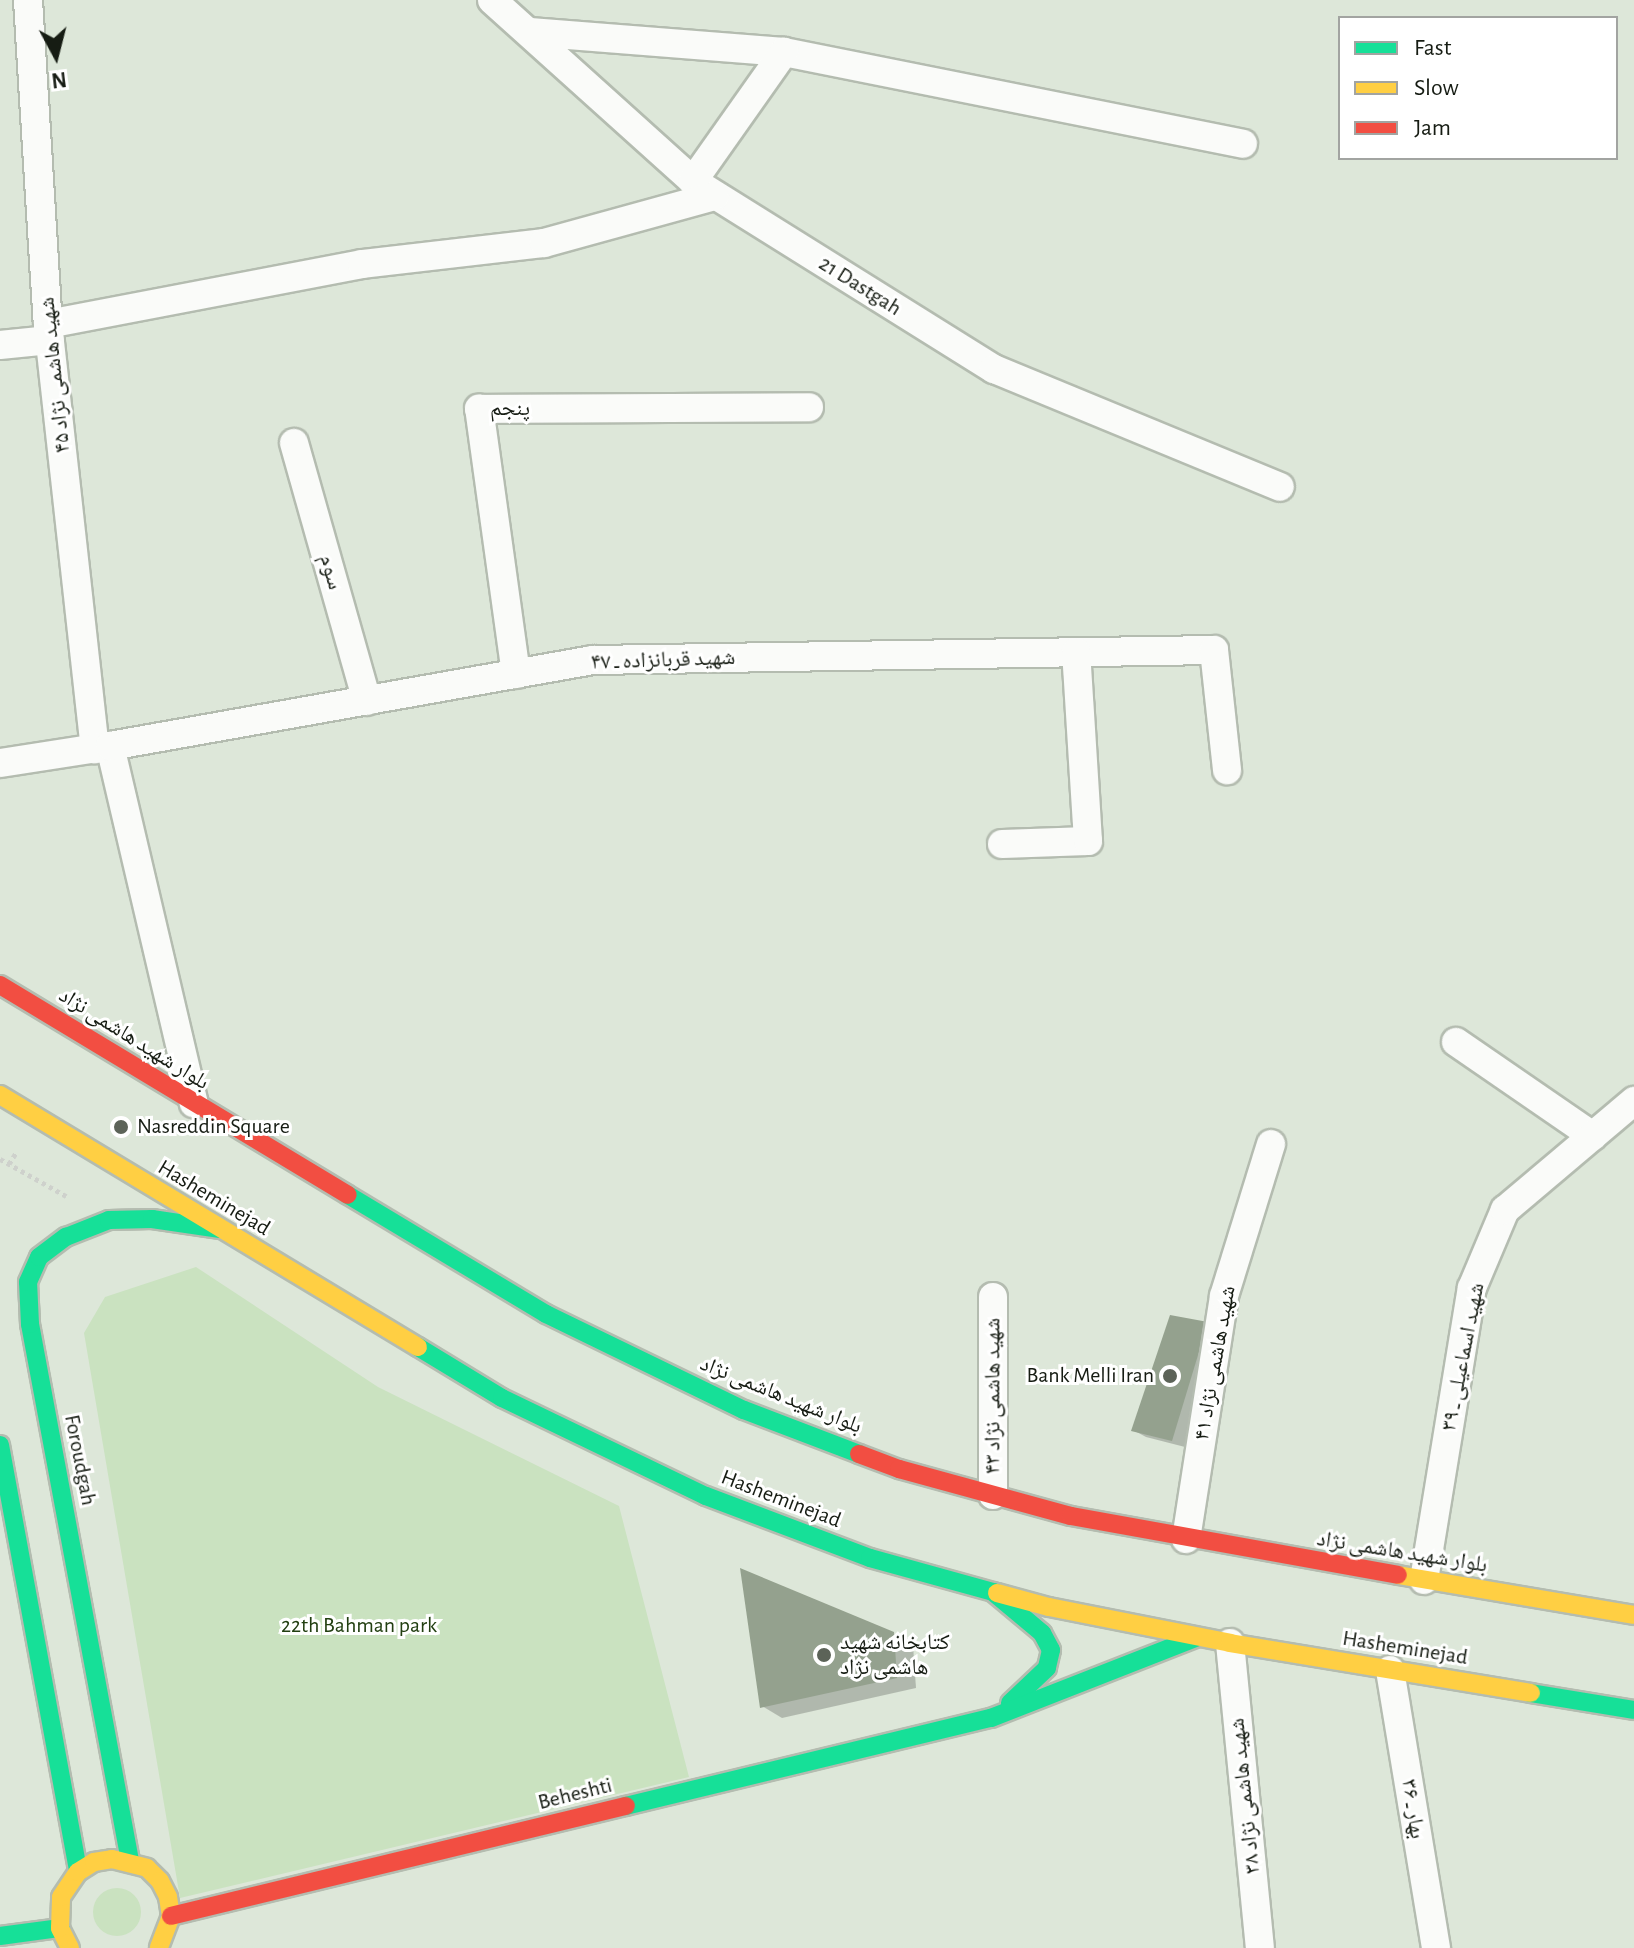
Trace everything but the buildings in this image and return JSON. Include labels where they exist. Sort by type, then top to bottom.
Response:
[{"type":"main road","name":"بلوار شهید هاشمی نژاد","points":[[0,985],[546,1314],[744,1410],[899,1469],[1071,1516],[1186,1539],[1634,1615]]},
{"type":"main road","name":"Hasheminejad","points":[[0,1095],[502,1398],[706,1496],[870,1558],[1049,1607],[1198,1637],[1634,1710]]},
{"type":"main road","name":"Foroudgah","points":[[130,1861],[30,1324],[28,1282],[39,1257],[66,1237],[109,1220],[152,1219],[220,1229]]},
{"type":"main road","points":[[0,1445],[78,1872]]},
{"type":"main road","points":[[991,1718],[1035,1683],[1047,1668],[1051,1650],[1042,1633],[993,1592]]},
{"type":"main road","name":"Beheshti","points":[[171,1916],[991,1718],[1198,1637]]},
{"type":"main road","points":[[70,1948],[60,1928],[61,1897],[78,1872],[94,1862],[130,1861],[147,1868],[160,1881],[168,1897],[171,1916],[159,1948]]},
{"type":"main road","points":[[0,1936],[60,1928]]},
{"type":"street","name":"شهید هاشمی نژاد ۴۵","points":[[28,0],[49,332],[103,748],[194,1103]]},
{"type":"street","name":"21 Dastgah","points":[[492,0],[704,189],[994,369],[1280,487]]},
{"type":"street","points":[[530,32],[784,52],[1243,144]]},
{"type":"street","points":[[0,345],[362,264],[544,243],[704,189],[784,52]]},
{"type":"street","name":"پنجم","points":[[516,674],[479,409],[809,407]]},
{"type":"street","name":"سوم","points":[[294,443],[367,701]]},
{"type":"street","name":"شهید قربانزاده ـ ۴۷","points":[[0,763],[103,748],[592,660],[1214,650],[1227,770]]},
{"type":"street","points":[[1002,844],[1088,841],[1076,652]]},
{"type":"street","points":[[1456,1042],[1593,1136]]},
{"type":"street","name":"شهید اسماعیلی ـ ۳۹","points":[[1424,1580],[1472,1288],[1505,1210],[1634,1101]]},
{"type":"street","name":"شهید هاشمی نژاد ۴۱","points":[[1186,1539],[1224,1296],[1271,1144]]},
{"type":"street","name":"شهید هاشمی نژاد ۴۳","points":[[993,1297],[993,1495]]},
{"type":"street","name":"شهید هاشمی نژاد ۳۸","points":[[1230,1643],[1260,1948]]},
{"type":"street","name":"بهار ـ ۳۶","points":[[1390,1670],[1436,1948]]},
{"type":"path","points":[[0,1159],[109,1220]]},
{"type":"green space","name":"22th Bahman park","points":[[196,1267],[378,1387],[619,1506],[689,1777],[180,1898],[84,1333],[105,1297]]},
{"type":"green space","points":[[117,1888],[134,1895],[141,1912],[134,1929],[117,1936],[100,1929],[93,1912],[100,1895]]},
{"type":"traffic: fast","points":[[348,1195],[546,1314],[744,1410],[859,1454]]},
{"type":"traffic: fast","points":[[130,1861],[30,1324],[28,1282],[39,1257],[66,1237],[109,1220],[152,1219],[220,1229]]},
{"type":"traffic: fast","points":[[418,1347],[502,1398],[706,1496],[870,1558],[997,1593]]},
{"type":"traffic: fast","points":[[0,1445],[78,1872]]},
{"type":"traffic: fast","points":[[993,1592],[1042,1633],[1051,1650],[1047,1668],[1010,1703]]},
{"type":"traffic: fast","points":[[626,1806],[991,1718],[1198,1637]]},
{"type":"traffic: fast","points":[[1531,1693],[1634,1710]]},
{"type":"traffic: fast","points":[[0,1936],[60,1928]]},
{"type":"traffic: slow","points":[[0,1095],[418,1347]]},
{"type":"traffic: slow","points":[[1398,1575],[1634,1615]]},
{"type":"traffic: slow","points":[[997,1593],[1049,1607],[1230,1643],[1531,1693]]},
{"type":"traffic: slow","points":[[70,1948],[60,1928],[61,1897],[78,1872],[94,1862],[112,1859],[147,1868],[160,1881],[168,1897],[171,1916],[159,1948]]},
{"type":"traffic: jam","points":[[0,985],[348,1195]]},
{"type":"traffic: jam","points":[[859,1454],[899,1469],[1071,1516],[1398,1575]]},
{"type":"traffic: jam","points":[[171,1916],[626,1806]]},
{"type":"place","name":"Nasreddin Square","points":[[121,1127]]},
{"type":"place","name":"Bank Melli Iran","points":[[1170,1376]]},
{"type":"place","name":"کتابخانه شهید هاشمی نژاد","points":[[824,1655]]}]
